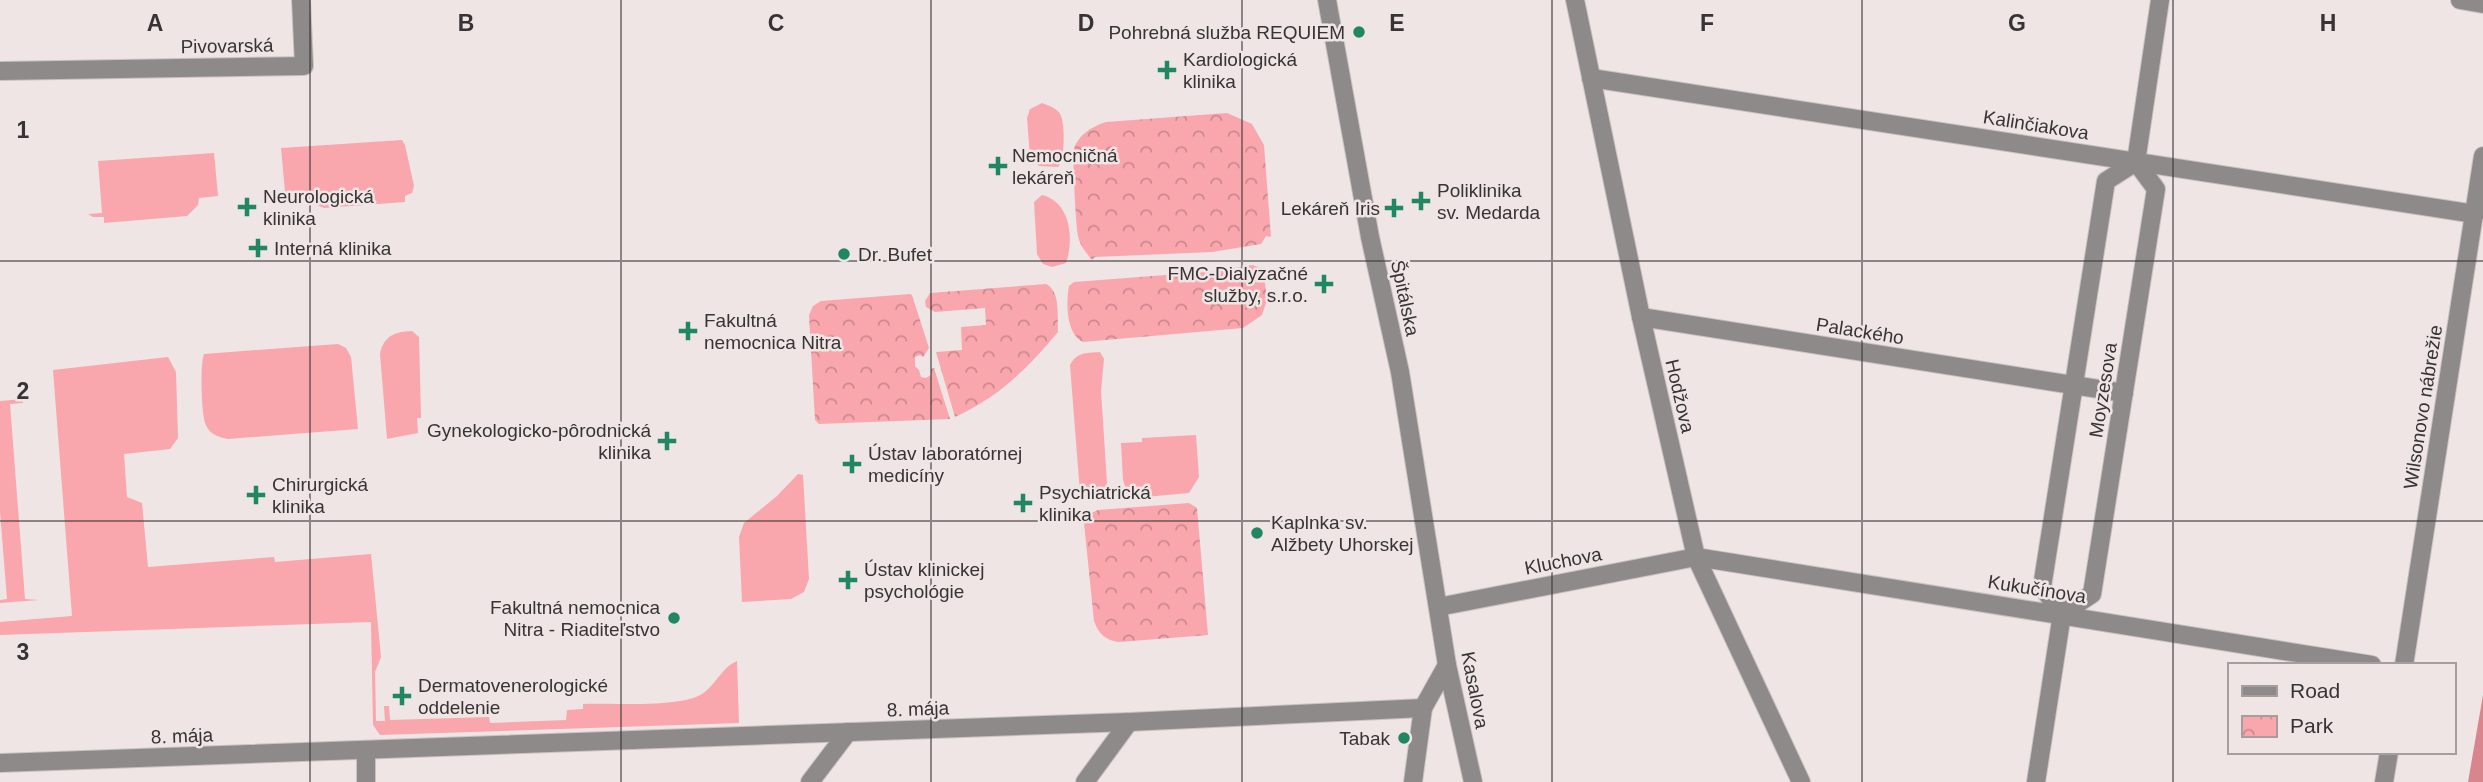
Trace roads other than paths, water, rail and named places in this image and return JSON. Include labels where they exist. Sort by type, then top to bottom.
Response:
[{"type":"street","name":"Pivovarská","points":[[0,71],[304,66],[300,0]]},
{"type":"street","name":"Špitálska","points":[[1327,0],[1370,237],[1400,372],[1438,607]]},
{"type":"street","name":"Hodžova","points":[[1575,0],[1641,317],[1696,557],[1801,782]]},
{"type":"street","points":[[2136,162],[2160,0]]},
{"type":"street","points":[[2460,0],[2483,4]]},
{"type":"street","name":"Kalinčiakova","points":[[1591,78],[2475,214]]},
{"type":"street","name":"Wilsonovo nábrežie","points":[[2404,663],[2483,156]]},
{"type":"street","name":"Moyzesova","points":[[2136,162],[2156,189],[2092,594],[2062,614],[2042,587],[2106,181],[2136,162]]},
{"type":"street","name":"Palackého","points":[[1641,317],[2124,393]]},
{"type":"street","name":"Kluchova","points":[[1438,607],[1696,557]]},
{"type":"street","name":"Kukučínova","points":[[1696,557],[2360,663]]},
{"type":"street","name":"Kasalova","points":[[1438,607],[1447,665],[1473,782]]},
{"type":"street","points":[[2036,782],[2062,614]]},
{"type":"street","points":[[1413,782],[1423,708],[1447,665]]},
{"type":"street","name":"8. mája","points":[[0,763],[1129,722],[1423,708]]},
{"type":"street","points":[[1086,782],[1129,722]]},
{"type":"street","points":[[810,782],[848,732]]},
{"type":"street","points":[[366,751],[366,782]]},
{"type":"street","points":[[2384,782],[2389,754]]},
{"type":"place","name":"Pohrebná služba REQUIEM","points":[[1359,32]]},
{"type":"place","name":"Kardiologická klinika","points":[[1167,70]]},
{"type":"place","name":"Nemocničná lekáreň","points":[[998,166]]},
{"type":"place","name":"Poliklinika sv. Medarda","points":[[1421,201]]},
{"type":"place","name":"Neurologická klinika","points":[[247,207]]},
{"type":"place","name":"Lekáreň Iris","points":[[1394,208]]},
{"type":"place","name":"Interná klinika","points":[[258,248]]},
{"type":"place","name":"Dr. Bufet","points":[[844,254]]},
{"type":"place","name":"FMC-Dialyzačné služby, s.r.o.","points":[[1324,284]]},
{"type":"place","name":"Fakultná nemocnica Nitra","points":[[688,331]]},
{"type":"place","name":"Gynekologicko-pôrodnická klinika","points":[[667,441]]},
{"type":"place","name":"Ústav laboratórnej medicíny","points":[[852,464]]},
{"type":"place","name":"Chirurgická klinika","points":[[256,495]]},
{"type":"place","name":"Psychiatrická klinika","points":[[1023,503]]},
{"type":"place","name":"Kaplnka sv. Alžbety Uhorskej","points":[[1257,533]]},
{"type":"place","name":"Ústav klinickej psychológie","points":[[848,580]]},
{"type":"place","name":"Fakultná nemocnica Nitra - Riaditeľstvo","points":[[674,618]]},
{"type":"place","name":"Dermatovenerologické oddelenie","points":[[402,696]]},
{"type":"place","name":"Tabak","points":[[1404,738]]}]
